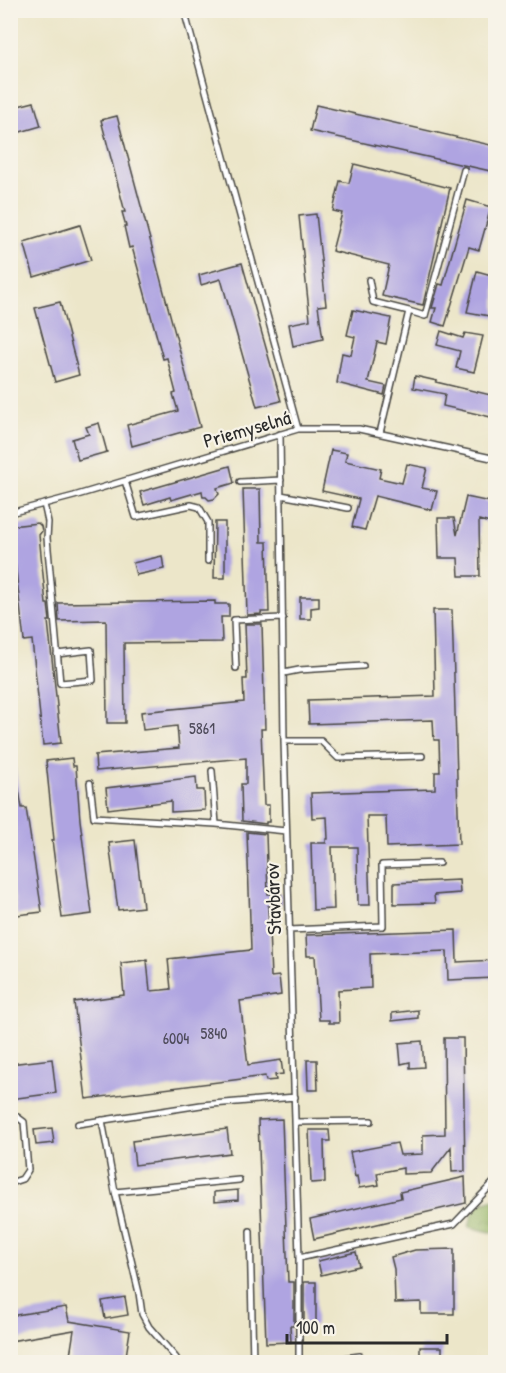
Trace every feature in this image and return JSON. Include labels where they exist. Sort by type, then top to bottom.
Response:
[{"type":"lane","points":[[184,10],[298,429]]},
{"type":"lane","points":[[369,280],[374,302],[425,316],[464,170]]},
{"type":"lane","points":[[380,433],[409,311]]},
{"type":"lane","name":"Priemyselná","points":[[10,513],[298,429],[359,429],[495,459]]},
{"type":"lane","name":"Stavbárov","points":[[280,434],[284,741],[299,1258],[299,1362]]},
{"type":"lane","points":[[240,482],[282,480]]},
{"type":"lane","points":[[125,481],[136,517],[191,505],[199,507],[208,522],[208,561]]},
{"type":"lane","points":[[281,495],[348,508]]},
{"type":"lane","points":[[44,504],[48,522],[47,538],[57,654],[60,683],[93,680],[91,650],[57,654]]},
{"type":"lane","points":[[236,668],[234,620],[283,618]]},
{"type":"lane","points":[[284,673],[363,666]]},
{"type":"lane","points":[[284,741],[321,741],[338,758],[422,756]]},
{"type":"lane","points":[[212,771],[216,824]]},
{"type":"lane","points":[[90,783],[94,817],[216,824],[286,831]]},
{"type":"lane","points":[[289,930],[383,926],[382,865],[439,863]]},
{"type":"lane","points":[[78,1124],[201,1105],[295,1097]]},
{"type":"lane","points":[[10,1113],[24,1122],[28,1170],[22,1179],[10,1183]]},
{"type":"lane","points":[[102,1120],[115,1192],[142,1314],[149,1327],[178,1362]]},
{"type":"lane","points":[[295,1122],[371,1121]]},
{"type":"lane","points":[[115,1192],[238,1180]]},
{"type":"lane","points":[[299,1258],[453,1224],[495,1180]]},
{"type":"lane","points":[[250,1231],[253,1362]]},
{"type":"lane","points":[[315,1362],[360,1356]]},
{"type":"green space","points":[[495,1199],[495,1233],[469,1227],[476,1207]]},
{"type":"building","points":[[34,102],[41,126],[10,135],[10,108]]},
{"type":"building","points":[[316,105],[495,146],[495,172],[310,131]]},
{"type":"building","points":[[117,116],[200,427],[132,446],[127,425],[178,411],[167,358],[163,359],[132,247],[129,248],[122,212],[125,212],[101,120]]},
{"type":"building","points":[[354,164],[450,188],[423,305],[382,296],[389,265],[332,251],[342,213],[333,211],[340,181],[349,183]]},
{"type":"building","points":[[467,200],[491,207],[479,250],[469,247],[445,326],[432,322],[436,308],[432,308],[439,284],[443,285]]},
{"type":"building","points":[[316,214],[326,305],[318,306],[323,339],[293,346],[289,324],[310,320],[299,216]]},
{"type":"building","points":[[80,225],[91,260],[34,277],[24,242]]},
{"type":"building","points":[[242,263],[281,401],[257,407],[221,279],[201,285],[199,275]]},
{"type":"building","points":[[477,271],[495,276],[495,317],[467,312]]},
{"type":"building","points":[[60,302],[79,375],[55,382],[35,308]]},
{"type":"building","points":[[353,310],[391,318],[386,344],[377,342],[368,382],[386,386],[384,395],[337,383],[342,353],[351,355],[355,337],[347,335]]},
{"type":"building","points":[[441,331],[463,338],[465,333],[483,336],[474,372],[456,368],[460,351],[437,345]]},
{"type":"building","points":[[415,376],[495,396],[495,418],[443,406],[445,394],[413,388]]},
{"type":"building","points":[[99,423],[107,452],[78,460],[72,439],[89,434],[86,427]]},
{"type":"building","points":[[331,450],[347,453],[345,461],[381,469],[379,478],[402,483],[407,464],[427,468],[422,488],[437,491],[432,510],[375,496],[365,530],[352,527],[359,499],[322,491]]},
{"type":"building","points":[[230,466],[234,483],[217,488],[219,494],[214,499],[209,500],[203,497],[202,491],[144,505],[140,492]]},
{"type":"building","points":[[243,489],[260,489],[261,542],[267,542],[269,612],[261,612],[261,614],[247,615]]},
{"type":"building","points":[[466,497],[495,503],[490,523],[479,520],[480,576],[459,576],[458,558],[439,558],[438,518],[454,518],[457,535]]},
{"type":"building","points":[[215,522],[225,522],[225,578],[214,578]]},
{"type":"building","points":[[38,523],[42,531],[39,535],[46,604],[48,604],[50,621],[48,621],[61,743],[43,745],[32,640],[24,641],[11,526]]},
{"type":"building","points":[[162,556],[164,569],[136,575],[133,563]]},
{"type":"building","points":[[300,597],[319,597],[319,607],[311,608],[311,619],[300,619]]},
{"type":"building","points":[[215,601],[215,604],[229,604],[229,617],[221,617],[222,642],[124,643],[125,723],[107,723],[106,620],[59,621],[58,603]]},
{"type":"building","points":[[433,610],[452,610],[459,844],[387,847],[386,816],[367,816],[370,905],[358,905],[357,847],[332,847],[334,909],[313,910],[311,843],[326,843],[328,839],[327,817],[312,818],[311,793],[435,789],[435,772],[440,772],[439,740],[434,740],[433,720],[309,724],[308,700],[435,696]]},
{"type":"building","points":[[245,624],[262,624],[265,729],[261,729],[264,805],[269,805],[269,822],[266,824],[242,821],[241,784],[246,784],[246,758],[96,771],[95,755],[179,748],[177,726],[143,730],[141,712],[244,702],[243,679],[247,679]]},
{"type":"building","points":[[72,758],[73,766],[76,766],[80,820],[92,914],[62,918],[52,840],[54,840],[46,761]]},
{"type":"building","points":[[10,767],[15,767],[22,808],[26,808],[42,912],[17,915],[10,868]]},
{"type":"building","points":[[196,777],[197,790],[204,790],[205,810],[171,812],[171,801],[108,809],[106,788]]},
{"type":"building","points":[[247,832],[266,834],[268,894],[281,894],[282,905],[268,906],[271,977],[279,976],[281,995],[240,1001],[248,1065],[281,1060],[283,1074],[275,1075],[276,1080],[266,1081],[265,1076],[86,1099],[74,1002],[124,995],[121,963],[147,960],[150,991],[162,990],[171,989],[168,959],[251,950]]},
{"type":"building","points":[[135,840],[143,907],[118,910],[109,843]]},
{"type":"building","points":[[459,880],[460,893],[434,895],[435,903],[394,904],[394,883]]},
{"type":"building","points":[[456,930],[457,962],[495,960],[495,978],[448,980],[447,951],[370,954],[371,988],[338,990],[339,1023],[319,1020],[315,956],[307,956],[306,935]]},
{"type":"building","points":[[418,1010],[418,1018],[392,1021],[392,1013]]},
{"type":"building","points":[[444,1038],[463,1038],[465,1171],[452,1172],[451,1147],[431,1173],[403,1174],[403,1168],[377,1173],[379,1185],[359,1188],[350,1152],[397,1143],[400,1155],[423,1154],[423,1135],[445,1134]]},
{"type":"building","points":[[422,1041],[424,1067],[410,1068],[410,1062],[401,1064],[399,1043]]},
{"type":"building","points":[[52,1059],[56,1093],[10,1099],[10,1064]]},
{"type":"building","points":[[307,1060],[317,1060],[318,1090],[308,1090]]},
{"type":"building","points":[[282,1119],[288,1282],[294,1282],[294,1326],[290,1326],[291,1342],[266,1343],[258,1120]]},
{"type":"building","points":[[52,1128],[54,1143],[36,1145],[34,1130]]},
{"type":"building","points":[[227,1129],[230,1153],[135,1165],[132,1141]]},
{"type":"building","points":[[309,1130],[329,1130],[330,1141],[324,1141],[325,1182],[311,1183]]},
{"type":"building","points":[[465,1177],[466,1203],[314,1239],[310,1219],[401,1198],[400,1192]]},
{"type":"building","points":[[238,1190],[238,1200],[214,1202],[214,1192]]},
{"type":"building","points":[[454,1249],[454,1314],[421,1314],[421,1302],[395,1303],[394,1269],[391,1257],[415,1250]]},
{"type":"building","points":[[356,1252],[359,1266],[321,1275],[318,1261]]},
{"type":"building","points":[[304,1282],[316,1282],[316,1326],[304,1326]]},
{"type":"building","points":[[125,1297],[128,1315],[105,1319],[102,1301]]},
{"type":"building","points":[[66,1307],[69,1321],[130,1331],[125,1362],[69,1362],[74,1330],[10,1341],[10,1316]]},
{"type":"building","points":[[420,1347],[442,1347],[442,1359],[420,1358]]}]
